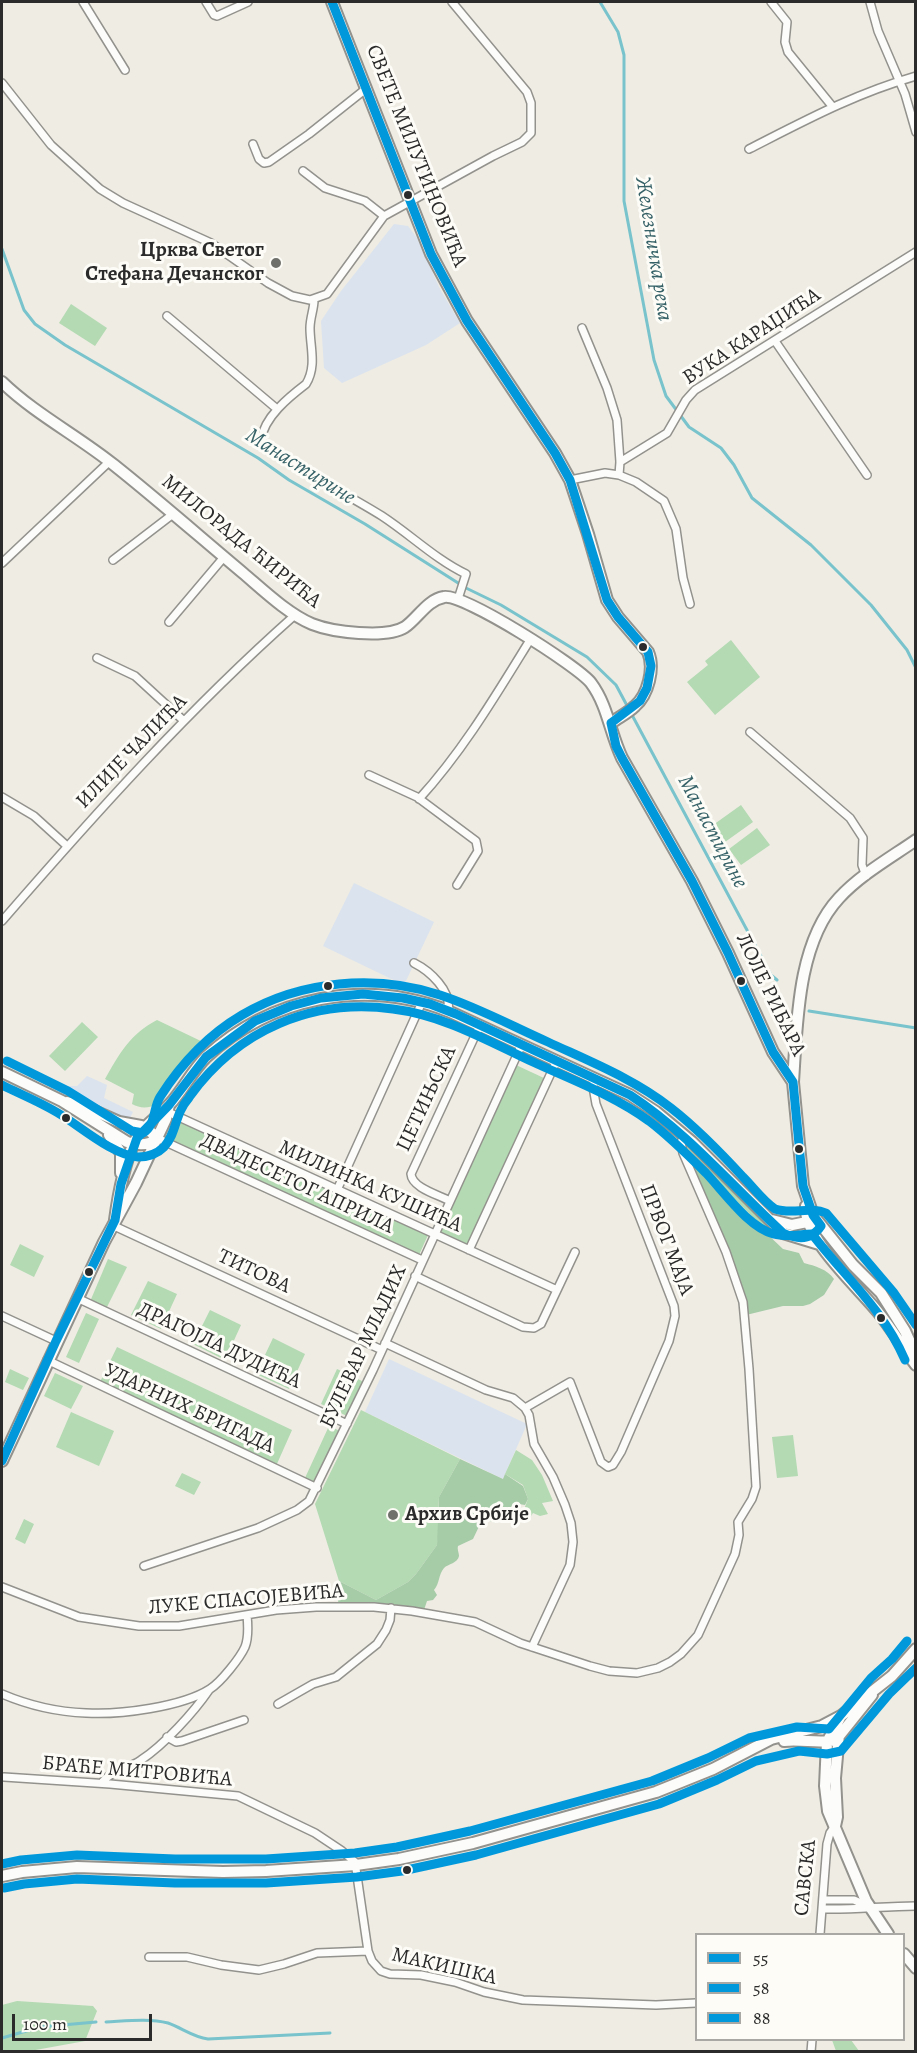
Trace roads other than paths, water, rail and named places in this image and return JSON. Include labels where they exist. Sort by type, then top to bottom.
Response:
[{"type":"main road","name":"СВЕТЕ МИЛУТИНОВИЋА","points":[[332,2],[431,254],[453,298],[555,453],[570,480],[588,534],[603,592],[612,609],[651,658],[649,680],[642,698],[634,707],[611,723]]},
{"type":"main road","name":"МИЛОРАДА ЋИРИЋА","points":[[2,382],[24,402],[110,461],[295,615],[311,624],[331,630],[386,632],[406,626],[435,600],[460,595]]},
{"type":"main road","points":[[460,595],[585,675],[599,695],[611,723]]},
{"type":"main road","name":"ЛОЛЕ РИБАРА","points":[[611,723],[614,739],[622,758],[692,881],[728,953],[772,1052],[793,1082],[802,1181],[816,1240],[880,1314],[915,1365]]},
{"type":"main road","points":[[793,1082],[797,1023],[806,969],[813,942],[829,909],[866,876],[915,840]]},
{"type":"main road","points":[[113,1222],[134,1144],[145,1128],[169,1108],[206,1057],[255,1021],[278,1011],[312,1000],[351,995],[386,995],[422,1002],[448,1011],[557,1060],[646,1104],[685,1136],[783,1233],[816,1240]]},
{"type":"main road","points":[[2,1072],[62,1101],[121,1139],[134,1144],[150,1143],[157,1139]]},
{"type":"main road","points":[[62,1101],[85,1107],[119,1122],[145,1128],[157,1139]]},
{"type":"main road","points":[[2,1461],[47,1360],[113,1222],[126,1204],[169,1108]]},
{"type":"main road","points":[[101,1126],[116,1143],[121,1153],[122,1184]]},
{"type":"main road","name":"ЛОЛЕ РИБАРА","points":[[807,1200],[813,1215],[810,1221]]},
{"type":"main road","points":[[769,1220],[787,1225],[810,1221]]},
{"type":"main road","name":"ЛОЛЕ РИБАРА","points":[[810,1221],[881,1293],[905,1331],[915,1354]]},
{"type":"main road","points":[[2,1876],[77,1867],[223,1872],[266,1871],[356,1865],[399,1859],[448,1848],[602,1808],[683,1782],[784,1735],[822,1726],[841,1716],[880,1686],[901,1667],[915,1649]]},
{"type":"main road","points":[[752,1750],[798,1739],[827,1742],[880,1686]]},
{"type":"main road","name":"САВСКА","points":[[835,1826],[837,1816],[836,1733],[841,1716]]},
{"type":"main road","points":[[822,1726],[836,1733]]},
{"type":"main road","name":"САВСКА","points":[[827,1742],[825,1786],[828,1811],[835,1826]]},
{"type":"main road","points":[[835,1826],[869,1907],[887,1933]]},
{"type":"main road","points":[[905,1956],[915,1968]]},
{"type":"street","points":[[83,2],[125,70]]},
{"type":"street","points":[[206,2],[217,16],[248,2]]},
{"type":"street","points":[[2,83],[51,146],[100,189],[123,203],[211,243],[268,283],[292,296],[303,300],[314,300],[327,294],[384,216],[522,142],[531,133],[531,103],[527,92],[452,2]]},
{"type":"street","points":[[771,2],[787,22],[785,42],[788,52],[832,106]]},
{"type":"street","points":[[870,2],[876,25],[910,107],[915,132]]},
{"type":"street","points":[[750,150],[832,106],[915,74]]},
{"type":"street","points":[[253,144],[261,162],[267,163],[309,134],[367,88]]},
{"type":"street","points":[[303,171],[325,188],[365,201],[384,216]]},
{"type":"street","name":"ВУКА КАРАЏИЋА","points":[[620,462],[656,442],[670,429],[684,403],[696,390],[915,252]]},
{"type":"street","points":[[314,300],[310,325],[312,355],[309,379],[277,408],[261,440],[314,476],[385,518],[431,554],[466,574],[460,595]]},
{"type":"street","points":[[167,316],[277,408]]},
{"type":"street","points":[[582,328],[607,388],[617,420],[619,475]]},
{"type":"street","points":[[775,341],[867,475]]},
{"type":"street","points":[[2,563],[110,461]]},
{"type":"street","points":[[570,480],[605,473],[619,475],[659,497],[668,507],[676,529],[683,578],[690,604]]},
{"type":"street","points":[[113,560],[173,514]]},
{"type":"street","points":[[169,622],[224,557]]},
{"type":"street","name":"ИЛИЈЕ ЧАЛИЋА","points":[[2,921],[67,846],[184,721],[255,650],[295,615]]},
{"type":"street","points":[[419,799],[451,762],[530,640]]},
{"type":"street","points":[[97,658],[135,676],[184,721]]},
{"type":"street","points":[[750,732],[850,818],[863,838],[862,865],[866,876]]},
{"type":"street","points":[[369,775],[419,799],[477,843],[478,851],[457,885]]},
{"type":"street","points":[[2,797],[34,816],[67,846]]},
{"type":"street","points":[[414,963],[428,972],[441,988],[449,1003],[448,1011]]},
{"type":"street","points":[[337,1190],[422,1002]]},
{"type":"street","name":"ЦЕТИЊСКА","points":[[450,1201],[414,1183],[410,1178],[480,1025]]},
{"type":"street","name":"БУЛЕВАР МЛАДИХ","points":[[144,1566],[271,1522],[305,1505],[317,1488],[522,1044]]},
{"type":"street","points":[[469,1250],[557,1060]]},
{"type":"street","name":"ПРВОГ МАЈА","points":[[525,1408],[570,1382],[601,1462],[606,1466],[611,1466],[621,1452],[669,1341],[675,1316],[674,1306],[596,1104],[595,1078]]},
{"type":"street","name":"МИЛИНКА КУШИЋА","points":[[169,1108],[337,1190],[557,1290]]},
{"type":"street","name":"ЛУКЕ СПАСОЈЕВИЋА","points":[[2,1587],[59,1611],[123,1625],[179,1626],[316,1607],[391,1608],[475,1622],[532,1647],[590,1666],[621,1673],[650,1671],[670,1662],[686,1649],[701,1629],[738,1548],[738,1521],[755,1491],[750,1370],[743,1302],[726,1251],[683,1153],[681,1144],[685,1136]]},
{"type":"street","name":"ДВАДЕСЕТОГ АПРИЛА","points":[[157,1139],[422,1260]]},
{"type":"street","name":"ТИТОВА","points":[[113,1222],[383,1346],[486,1390],[513,1398],[525,1408]]},
{"type":"street","points":[[415,1276],[528,1329],[541,1324],[575,1252]]},
{"type":"street","name":"ДРАГОЈЛА ДУДИЋА","points":[[77,1298],[347,1424]]},
{"type":"street","points":[[2,1316],[56,1341]]},
{"type":"street","name":"УДАРНИХ БРИГАДА","points":[[47,1360],[317,1488]]},
{"type":"street","points":[[525,1408],[531,1421],[536,1449],[557,1487],[572,1523],[573,1534],[570,1565],[532,1647]]},
{"type":"street","points":[[278,1704],[313,1683],[336,1677],[377,1644],[390,1620],[391,1608]]},
{"type":"street","points":[[102,1783],[108,1776],[141,1761],[193,1711],[245,1647],[248,1636],[247,1615]]},
{"type":"street","points":[[2,1694],[29,1704],[65,1711],[105,1713],[158,1706],[208,1690]]},
{"type":"street","points":[[167,1737],[176,1742],[182,1741],[244,1720]]},
{"type":"street","name":"БРАЋЕ МИТРОВИЋА","points":[[4,1777],[102,1783],[238,1796],[315,1833],[342,1851],[356,1865]]},
{"type":"street","name":"САВСКА","points":[[820,1933],[827,1844],[835,1826]]},
{"type":"street","name":"МАКИШКА","points":[[356,1865],[368,1951],[376,1966],[386,1973],[421,1975],[447,1980],[503,1997],[524,2000],[656,2005],[695,2004]]},
{"type":"street","points":[[823,1900],[854,1900],[869,1907]]},
{"type":"street","points":[[822,1910],[915,1906]]},
{"type":"street","name":"МАКИШКА","points":[[148,1957],[187,1958],[259,1970],[317,1953],[368,1951]]},
{"type":"waterway","name":"Железничка река","points":[[600,2],[618,32],[624,55],[624,201],[654,360],[666,396],[689,427],[721,448],[734,465],[752,498],[811,545],[871,605],[907,650],[916,668]]},
{"type":"waterway","name":"Манастирине","points":[[2,249],[24,310],[35,324],[65,345],[258,458],[289,480],[365,524],[466,588],[501,605],[587,657],[616,685],[771,975],[777,980]]},
{"type":"waterway","name":"Манастирине","points":[[809,1011],[916,1028]]},
{"type":"waterway","points":[[106,2022],[161,2021],[208,2039],[330,2033]]},
{"type":"waterway","points":[[2,2038],[40,2027],[96,2022]]},
{"type":"place","name":"Црква Светог Стефана Дечанског","points":[[276,263]]},
{"type":"place","name":"Архив Србије","points":[[393,1515]]}]
